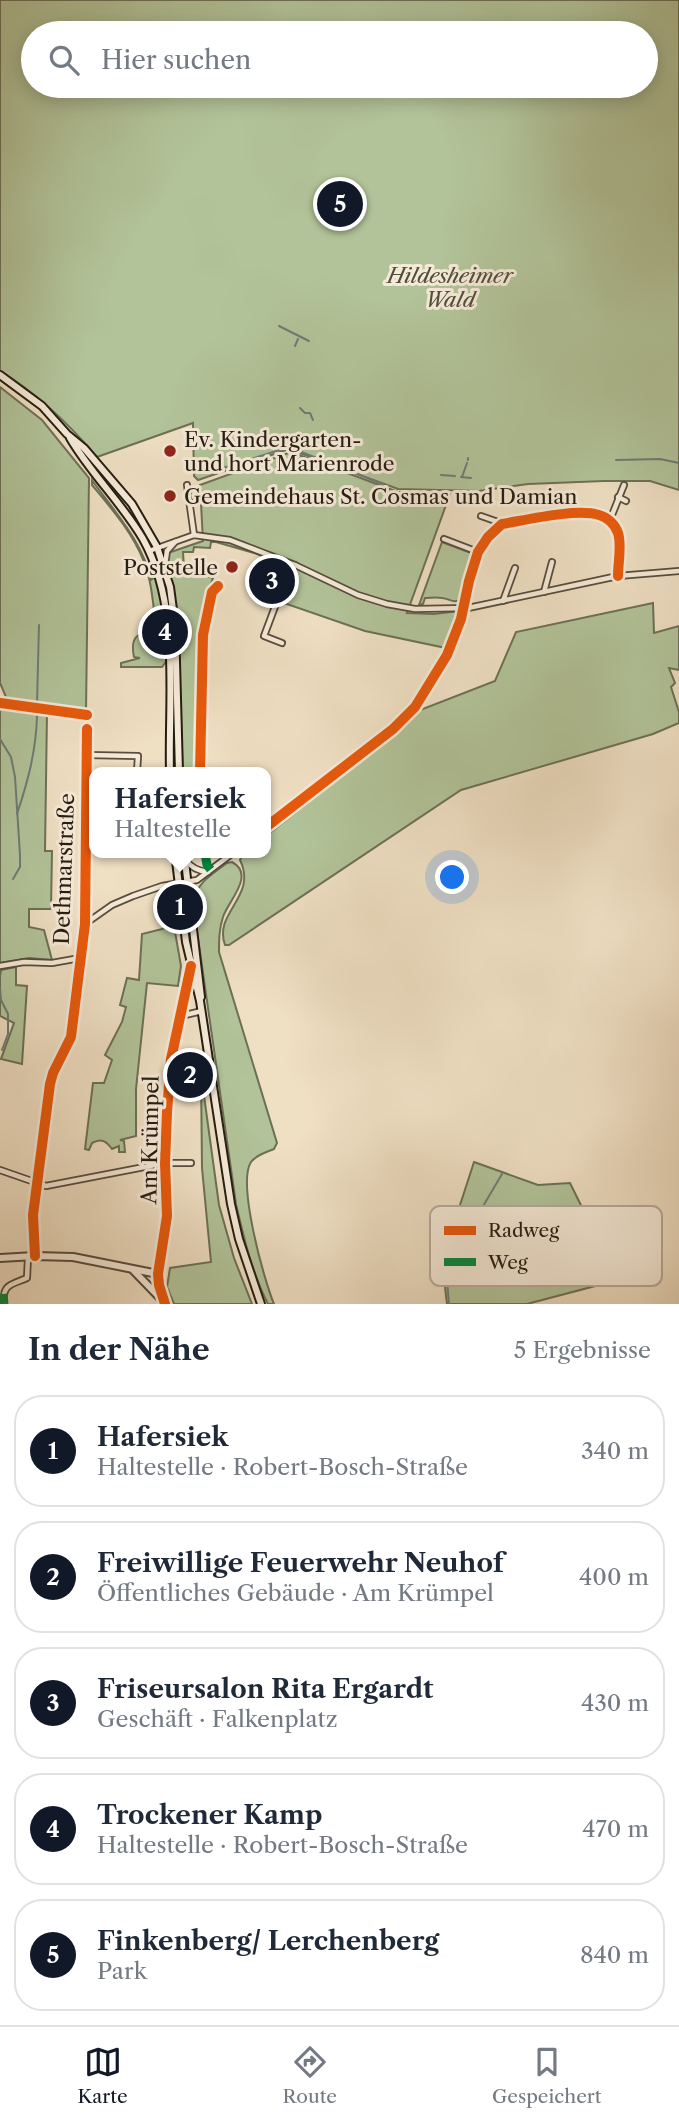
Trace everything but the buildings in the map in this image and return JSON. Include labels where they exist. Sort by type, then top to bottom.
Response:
[{"type":"main road","points":[[0,375],[36,401],[84,448],[132,504],[157,547],[173,604],[179,767]]},
{"type":"main road","points":[[67,434],[80,455],[125,510],[149,551],[160,580],[167,616],[170,767]]},
{"type":"main road","points":[[175,858],[186,942],[201,1000]]},
{"type":"main road","points":[[184,858],[202,990],[202,1011],[231,1204],[245,1260],[261,1304]]},
{"type":"main road","points":[[0,1258],[73,1257],[158,1274],[164,1303]]},
{"type":"main road","points":[[131,1268],[164,1303]]},
{"type":"street","points":[[187,485],[194,535]]},
{"type":"street","points":[[610,520],[624,485]]},
{"type":"street","points":[[618,498],[626,501]]},
{"type":"street","points":[[481,516],[502,524],[586,512],[601,515],[610,520],[617,532],[618,576]]},
{"type":"street","points":[[271,823],[393,729],[415,708],[447,655],[461,619],[478,552],[488,537],[502,524]]},
{"type":"street","points":[[149,551],[194,535],[230,540],[295,565],[356,594],[387,604],[415,608],[463,608],[618,576],[679,571]]},
{"type":"street","points":[[444,539],[478,552]]},
{"type":"street","points":[[165,568],[167,551],[178,540]]},
{"type":"street","points":[[544,592],[552,562]]},
{"type":"street","points":[[282,643],[264,636],[295,565]]},
{"type":"street","points":[[503,601],[515,568]]},
{"type":"street","name":"Dethmarstraße","points":[[31,1256],[32,1227],[50,1084],[71,1037],[85,923],[87,729]]},
{"type":"street","points":[[87,755],[138,756],[137,767]]},
{"type":"street","points":[[186,858],[192,867],[208,872]]},
{"type":"street","points":[[85,923],[133,896],[162,886],[197,880],[226,858]]},
{"type":"street","points":[[0,966],[24,962],[52,963],[80,958]]},
{"type":"street","name":"Am Krümpel","points":[[158,1274],[167,1216],[165,1163],[171,1059],[191,966]]},
{"type":"street","points":[[181,1016],[202,1011]]},
{"type":"street","points":[[0,1170],[46,1186],[165,1163],[191,1163]]},
{"type":"street","points":[[4,1304],[6,1288],[27,1278],[31,1256]]},
{"type":"green space","name":"Hildesheimer Wald","points":[[0,0],[679,0],[679,490],[650,481],[528,484],[479,491],[398,489],[289,449],[198,480],[194,476],[193,423],[97,457],[52,410],[0,371]]},
{"type":"green space","points":[[0,387],[42,420],[89,478],[86,713],[9,704],[0,683]]},
{"type":"green space","points":[[291,452],[398,492],[450,494],[407,613],[459,611],[446,648],[365,631],[275,600],[278,592],[275,589],[276,570],[269,567],[271,564],[286,570],[287,566],[216,542],[211,542],[210,548],[194,547],[193,552],[183,552],[184,569],[213,578],[205,603],[201,635],[197,767],[181,767],[173,591],[165,554],[203,541],[200,485]]},
{"type":"green space","points":[[92,480],[135,540],[142,553],[151,580],[157,575],[165,612],[168,659],[162,667],[121,667],[121,663],[140,658],[134,657],[135,639],[156,626],[152,594],[147,570],[134,541],[92,485]]},
{"type":"green space","points":[[442,542],[474,554],[462,599],[454,601],[425,598],[423,604],[419,605]]},
{"type":"green space","points":[[653,603],[654,633],[679,626],[679,670],[669,668],[675,683],[671,687],[679,712],[679,723],[653,734],[461,790],[229,945],[225,945],[225,923],[244,884],[241,858],[271,858],[271,832],[405,726],[420,710],[495,681],[516,632]]},
{"type":"green space","points":[[0,705],[47,712],[45,851],[52,851],[51,909],[29,909],[29,927],[44,930],[52,960],[29,958],[0,963]]},
{"type":"green space","points":[[232,862],[239,867],[241,881],[223,917],[219,952],[277,1143],[274,1149],[251,1162],[247,1190],[264,1275],[274,1304],[268,1304],[257,1280],[236,1204],[193,903],[197,890],[206,880]]},
{"type":"green space","points":[[174,926],[181,966],[178,986],[147,983],[136,1089],[136,1136],[120,1140],[124,1141],[125,1152],[119,1152],[119,1146],[112,1149],[106,1142],[101,1141],[92,1143],[89,1150],[85,1149],[93,1083],[104,1083],[112,1060],[105,1055],[122,1022],[126,1007],[120,1005],[127,978],[139,980],[142,934]]},
{"type":"green space","points":[[16,967],[16,985],[27,986],[22,1064],[1,1059],[14,1023],[0,1016],[0,976],[1,970]]},
{"type":"green space","points":[[201,1074],[219,1205],[234,1258],[252,1304],[174,1304],[167,1287],[170,1268],[211,1262],[202,1168]]},
{"type":"green space","points":[[474,1162],[538,1185],[570,1183],[581,1206],[460,1206]]},
{"type":"green space","points":[[445,1286],[595,1286],[527,1304],[447,1304]]},
{"type":"waterway","points":[[279,326],[309,341]]},
{"type":"waterway","points":[[295,346],[298,339]]},
{"type":"waterway","points":[[300,408],[305,413],[310,413],[313,420]]},
{"type":"waterway","points":[[207,473],[289,447],[382,484]]},
{"type":"waterway","points":[[616,460],[660,459],[679,463]]},
{"type":"waterway","points":[[462,477],[467,463]]},
{"type":"waterway","points":[[441,475],[455,476]]},
{"type":"waterway","points":[[461,477],[471,478]]},
{"type":"waterway","points":[[37,703],[39,625]]},
{"type":"waterway","points":[[17,814],[31,766],[37,716]]},
{"type":"waterway","points":[[0,739],[11,757],[15,777],[20,867],[13,879]]},
{"type":"waterway","points":[[0,988],[1,1000],[8,1014],[8,1034],[2,1050]]},
{"type":"waterway","points":[[483,1206],[502,1174]]},
{"type":"waterway","points":[[447,1286],[449,1304]]},
{"type":"marked path","points":[[206,858],[211,870]]},
{"type":"marked path","points":[[3,1294],[4,1304]]},
{"type":"cycle path","points":[[271,823],[393,729],[415,707],[447,655],[461,619],[478,552],[488,537],[502,524],[565,514],[590,513],[602,516],[613,524],[618,533],[618,576]]},
{"type":"cycle path","points":[[200,767],[203,635],[212,592],[218,586]]},
{"type":"cycle path","points":[[0,703],[87,715]]},
{"type":"cycle path","points":[[35,1256],[33,1215],[50,1084],[71,1037],[85,924],[87,729]]},
{"type":"cycle path","points":[[165,1304],[158,1274],[167,1216],[165,1163],[171,1059],[191,966]]},
{"type":"place","name":"Finkenberg/ Lerchenberg","points":[[340,204]]},
{"type":"place","name":"Ev. Kindergarten- und hort Marienrode","points":[[170,451]]},
{"type":"place","name":"Gemeindehaus St. Cosmas und Damian","points":[[170,496]]},
{"type":"place","name":"Poststelle","points":[[232,567]]},
{"type":"place","name":"Friseursalon Rita Ergardt","points":[[272,581]]},
{"type":"place","name":"Trockener Kamp","points":[[165,632]]},
{"type":"place","name":"Hafersiek","points":[[180,907]]},
{"type":"place","name":"Freiwillige Feuerwehr Neuhof","points":[[190,1075]]}]
